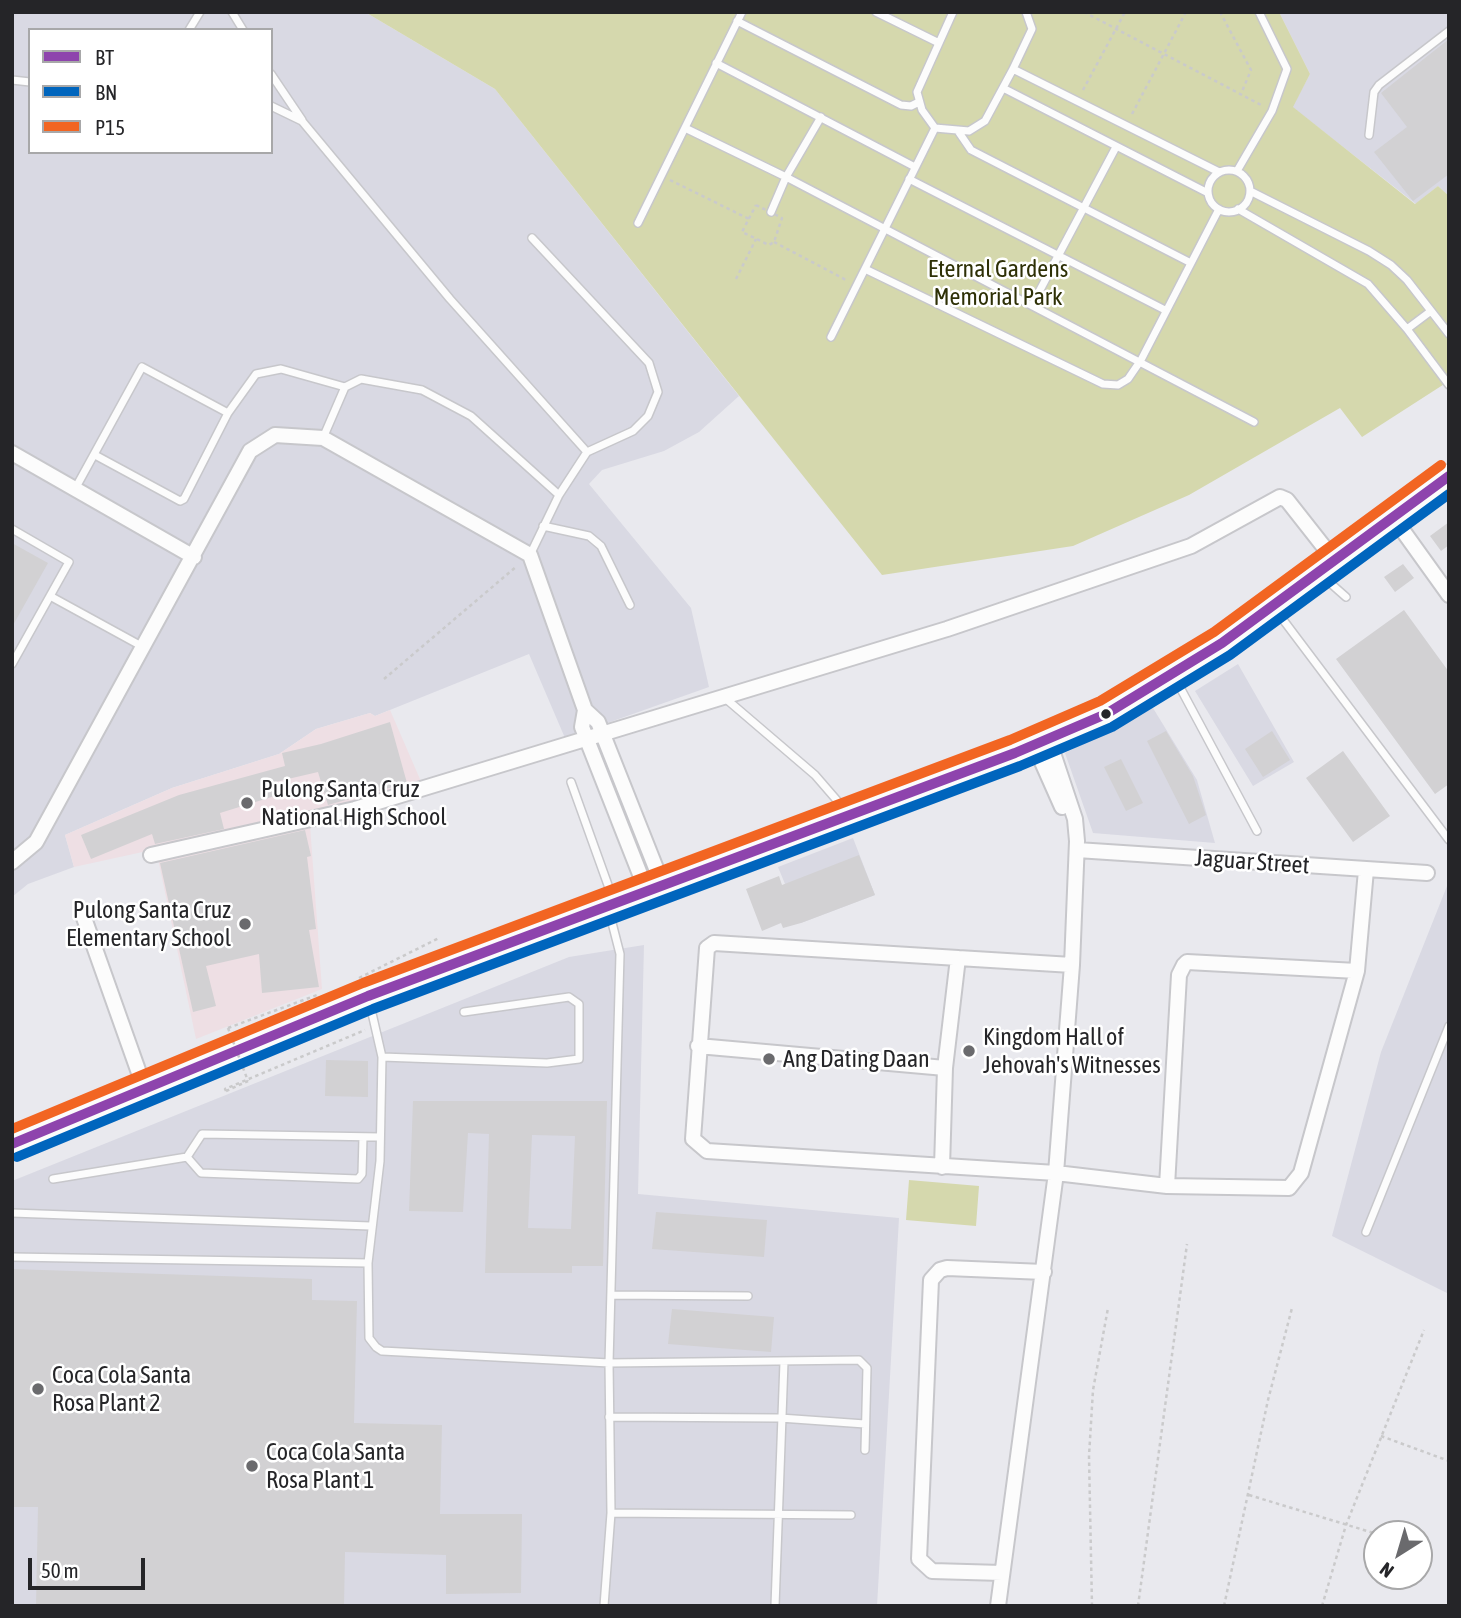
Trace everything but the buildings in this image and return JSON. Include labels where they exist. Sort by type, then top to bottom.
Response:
[{"type":"main road","points":[[12,1143],[144,1087],[360,988],[655,889],[1106,714],[1174,675],[1327,567],[1449,476]]},
{"type":"street","points":[[12,862],[36,842],[145,648],[250,451],[275,435],[323,438],[530,555],[585,710],[598,722],[603,734],[655,889]]},
{"type":"street","points":[[12,453],[194,557]]},
{"type":"street","points":[[151,855],[355,810],[947,629],[1178,551],[1280,497],[1287,500],[1327,567]]},
{"type":"street","points":[[1393,517],[1449,595]]},
{"type":"street","points":[[585,710],[582,727],[586,739],[655,889]]},
{"type":"street","points":[[998,1606],[1056,1173],[1072,965],[1076,833],[1068,822],[1041,741]]},
{"type":"street","name":"Jaguar Street","points":[[1077,850],[1427,873]]},
{"type":"street","points":[[1072,965],[714,943],[707,948],[692,1139],[707,1151],[1056,1173],[1167,1186],[1289,1188],[1301,1173],[1357,971],[1366,870]]},
{"type":"street","points":[[83,915],[144,1087]]},
{"type":"street","points":[[942,1167],[945,1068],[958,958]]},
{"type":"street","points":[[1167,1186],[1179,975],[1184,965],[1187,962],[1357,971]]},
{"type":"street","points":[[698,1046],[945,1068]]},
{"type":"street","points":[[1002,1573],[932,1571],[919,1559],[931,1280],[940,1270],[947,1268],[1044,1272]]},
{"type":"lane","points":[[189,28],[200,12]]},
{"type":"lane","points":[[233,12],[242,28]]},
{"type":"lane","points":[[638,223],[742,12]]},
{"type":"lane","points":[[876,12],[937,42]]},
{"type":"lane","points":[[935,128],[919,102],[918,83],[953,12]]},
{"type":"lane","points":[[935,128],[969,131],[985,121],[1032,29],[1026,12]]},
{"type":"lane","points":[[1237,172],[1272,111],[1287,69],[1259,12]]},
{"type":"lane","points":[[737,21],[901,105],[911,106],[919,102]]},
{"type":"lane","points":[[1369,135],[1370,111],[1374,92],[1379,85],[1449,31]]},
{"type":"lane","points":[[716,63],[915,167]]},
{"type":"lane","points":[[1013,69],[1219,172],[1237,172],[1247,180],[1250,191],[1247,201],[1238,209]]},
{"type":"lane","points":[[273,77],[302,121],[450,299],[587,452]]},
{"type":"lane","points":[[1003,89],[1208,192]]},
{"type":"lane","points":[[273,107],[302,121]]},
{"type":"lane","points":[[771,212],[786,177],[821,117]]},
{"type":"lane","points":[[685,128],[786,177],[1141,360],[1254,422]]},
{"type":"lane","points":[[831,337],[935,128]]},
{"type":"lane","points":[[958,131],[971,149],[1191,263]]},
{"type":"lane","points":[[1032,305],[1082,207],[1116,148]]},
{"type":"lane","points":[[1219,172],[1209,185],[1208,192],[1219,209],[1238,209],[1368,284],[1449,384]]},
{"type":"lane","points":[[909,179],[1165,310]]},
{"type":"lane","points":[[1250,191],[1369,251],[1407,280],[1449,334]]},
{"type":"lane","points":[[865,269],[1103,384],[1118,385],[1128,379],[1141,360],[1219,209]]},
{"type":"lane","points":[[530,555],[559,495],[587,452],[633,431],[648,416],[658,392],[649,363],[532,238]]},
{"type":"lane","points":[[1407,329],[1431,311]]},
{"type":"lane","points":[[75,489],[142,367],[228,413]]},
{"type":"lane","points":[[95,455],[180,501],[184,499],[228,413],[256,374],[281,369],[345,387]]},
{"type":"lane","points":[[323,438],[345,387],[361,379],[422,390],[471,416],[559,495]]},
{"type":"lane","points":[[543,526],[589,536],[601,546],[631,605]]},
{"type":"lane","points":[[12,529],[69,562],[12,664]]},
{"type":"lane","points":[[1327,567],[1346,597]]},
{"type":"lane","points":[[50,596],[145,648]]},
{"type":"lane","points":[[1272,606],[1449,840]]},
{"type":"lane","points":[[1174,675],[1257,831]]},
{"type":"lane","points":[[725,698],[815,775],[850,814]]},
{"type":"lane","points":[[571,782],[611,905],[620,954],[609,1363],[611,1513],[604,1606]]},
{"type":"lane","points":[[360,988],[375,1025],[382,1057],[380,1138],[368,1263],[369,1338],[382,1351],[609,1363],[863,1362],[867,1377],[865,1451]]},
{"type":"lane","points":[[382,1057],[547,1063],[579,1059],[579,1004],[569,997],[464,1012]]},
{"type":"lane","points":[[1366,1232],[1447,1038],[1449,1026]]},
{"type":"lane","points":[[53,1179],[187,1157],[202,1134],[380,1138]]},
{"type":"lane","points":[[187,1157],[201,1174],[358,1179],[362,1174],[363,1137]]},
{"type":"lane","points":[[12,1213],[370,1226]]},
{"type":"lane","points":[[12,1257],[368,1263]]},
{"type":"lane","points":[[611,1295],[748,1296]]},
{"type":"lane","points":[[775,1606],[776,1512],[784,1362]]},
{"type":"lane","points":[[609,1417],[780,1418],[865,1424]]},
{"type":"lane","points":[[611,1513],[776,1512],[851,1515]]},
{"type":"path","points":[[1084,12],[1272,111]]},
{"type":"path","points":[[1076,102],[1125,12]]},
{"type":"path","points":[[1125,127],[1186,12]]},
{"type":"path","points":[[1220,12],[1250,67],[1241,94]]},
{"type":"path","points":[[662,176],[749,219]]},
{"type":"path","points":[[756,205],[782,218],[774,242],[769,245],[742,232],[749,219],[756,205]]},
{"type":"path","points":[[736,279],[756,239]]},
{"type":"path","points":[[774,242],[857,286]]},
{"type":"path","points":[[384,679],[530,555]]},
{"type":"path","points":[[360,988],[439,938]]},
{"type":"path","points":[[329,991],[228,1028],[248,1082],[226,1091],[225,1089],[375,1025]]},
{"type":"path","points":[[1138,1606],[1187,1244]]},
{"type":"path","points":[[1092,1606],[1089,1456],[1093,1390],[1108,1308]]},
{"type":"path","points":[[1224,1606],[1268,1400],[1292,1308]]},
{"type":"path","points":[[1322,1606],[1346,1525],[1424,1330]]},
{"type":"path","points":[[1381,1436],[1449,1461]]},
{"type":"path","points":[[1249,1495],[1363,1530]]},
{"type":"shaded area","points":[[12,12],[365,12],[495,89],[739,396],[699,432],[664,451],[602,470],[589,484],[691,608],[709,687],[565,738],[529,654],[375,716],[370,713],[316,729],[279,754],[172,788],[65,835],[74,867],[28,884],[12,897]]},
{"type":"shaded area","points":[[1279,12],[1449,12],[1449,196],[1438,186],[1416,204],[1292,107],[1310,74]]},
{"type":"shaded area","points":[[1238,664],[1294,762],[1253,786],[1195,691]]},
{"type":"shaded area","points":[[1153,708],[1197,780],[1215,843],[1093,833],[1065,753]]},
{"type":"shaded area","name":"Pulong Santa Cruz National High School","points":[[390,710],[423,786],[298,818],[74,867],[65,835],[172,788],[279,754],[316,729]]},
{"type":"shaded area","name":"Pulong Santa Cruz Elementary School","points":[[310,825],[322,989],[196,1039],[158,859]]},
{"type":"shaded area","points":[[853,838],[875,895],[801,923],[778,867]]},
{"type":"shaded area","points":[[1449,881],[1449,1294],[1332,1236],[1381,1052]]},
{"type":"shaded area","points":[[644,945],[638,1194],[899,1218],[877,1606],[12,1606],[12,1181],[569,957]]},
{"type":"green space","name":"Eternal Gardens Memorial Park","points":[[365,12],[1279,12],[1310,74],[1293,107],[1415,204],[1438,186],[1449,196],[1449,381],[1362,437],[1340,408],[1189,495],[1073,546],[882,575],[495,89]]},
{"type":"green space","points":[[909,1180],[979,1186],[976,1226],[906,1220]]},
{"type":"transit line","name":"P15","points":[[12,1129],[363,983],[1010,740],[1100,701],[1214,632],[1441,465]]},
{"type":"transit line","name":"BT","points":[[12,1144],[368,996],[1015,753],[1106,714],[1222,643],[1449,476]]},
{"type":"transit line","name":"BN","points":[[17,1157],[373,1009],[1020,766],[1112,727],[1230,655],[1449,494]]},
{"type":"place","name":"Pulong Santa Cruz National High School","points":[[247,803]]},
{"type":"place","name":"Pulong Santa Cruz Elementary School","points":[[245,924]]},
{"type":"place","name":"Kingdom Hall of Jehovah's Witnesses","points":[[969,1051]]},
{"type":"place","name":"Ang Dating Daan","points":[[769,1059]]},
{"type":"place","name":"Coca Cola Santa Rosa Plant 2","points":[[38,1389]]},
{"type":"place","name":"Coca Cola Santa Rosa Plant 1","points":[[252,1466]]}]
